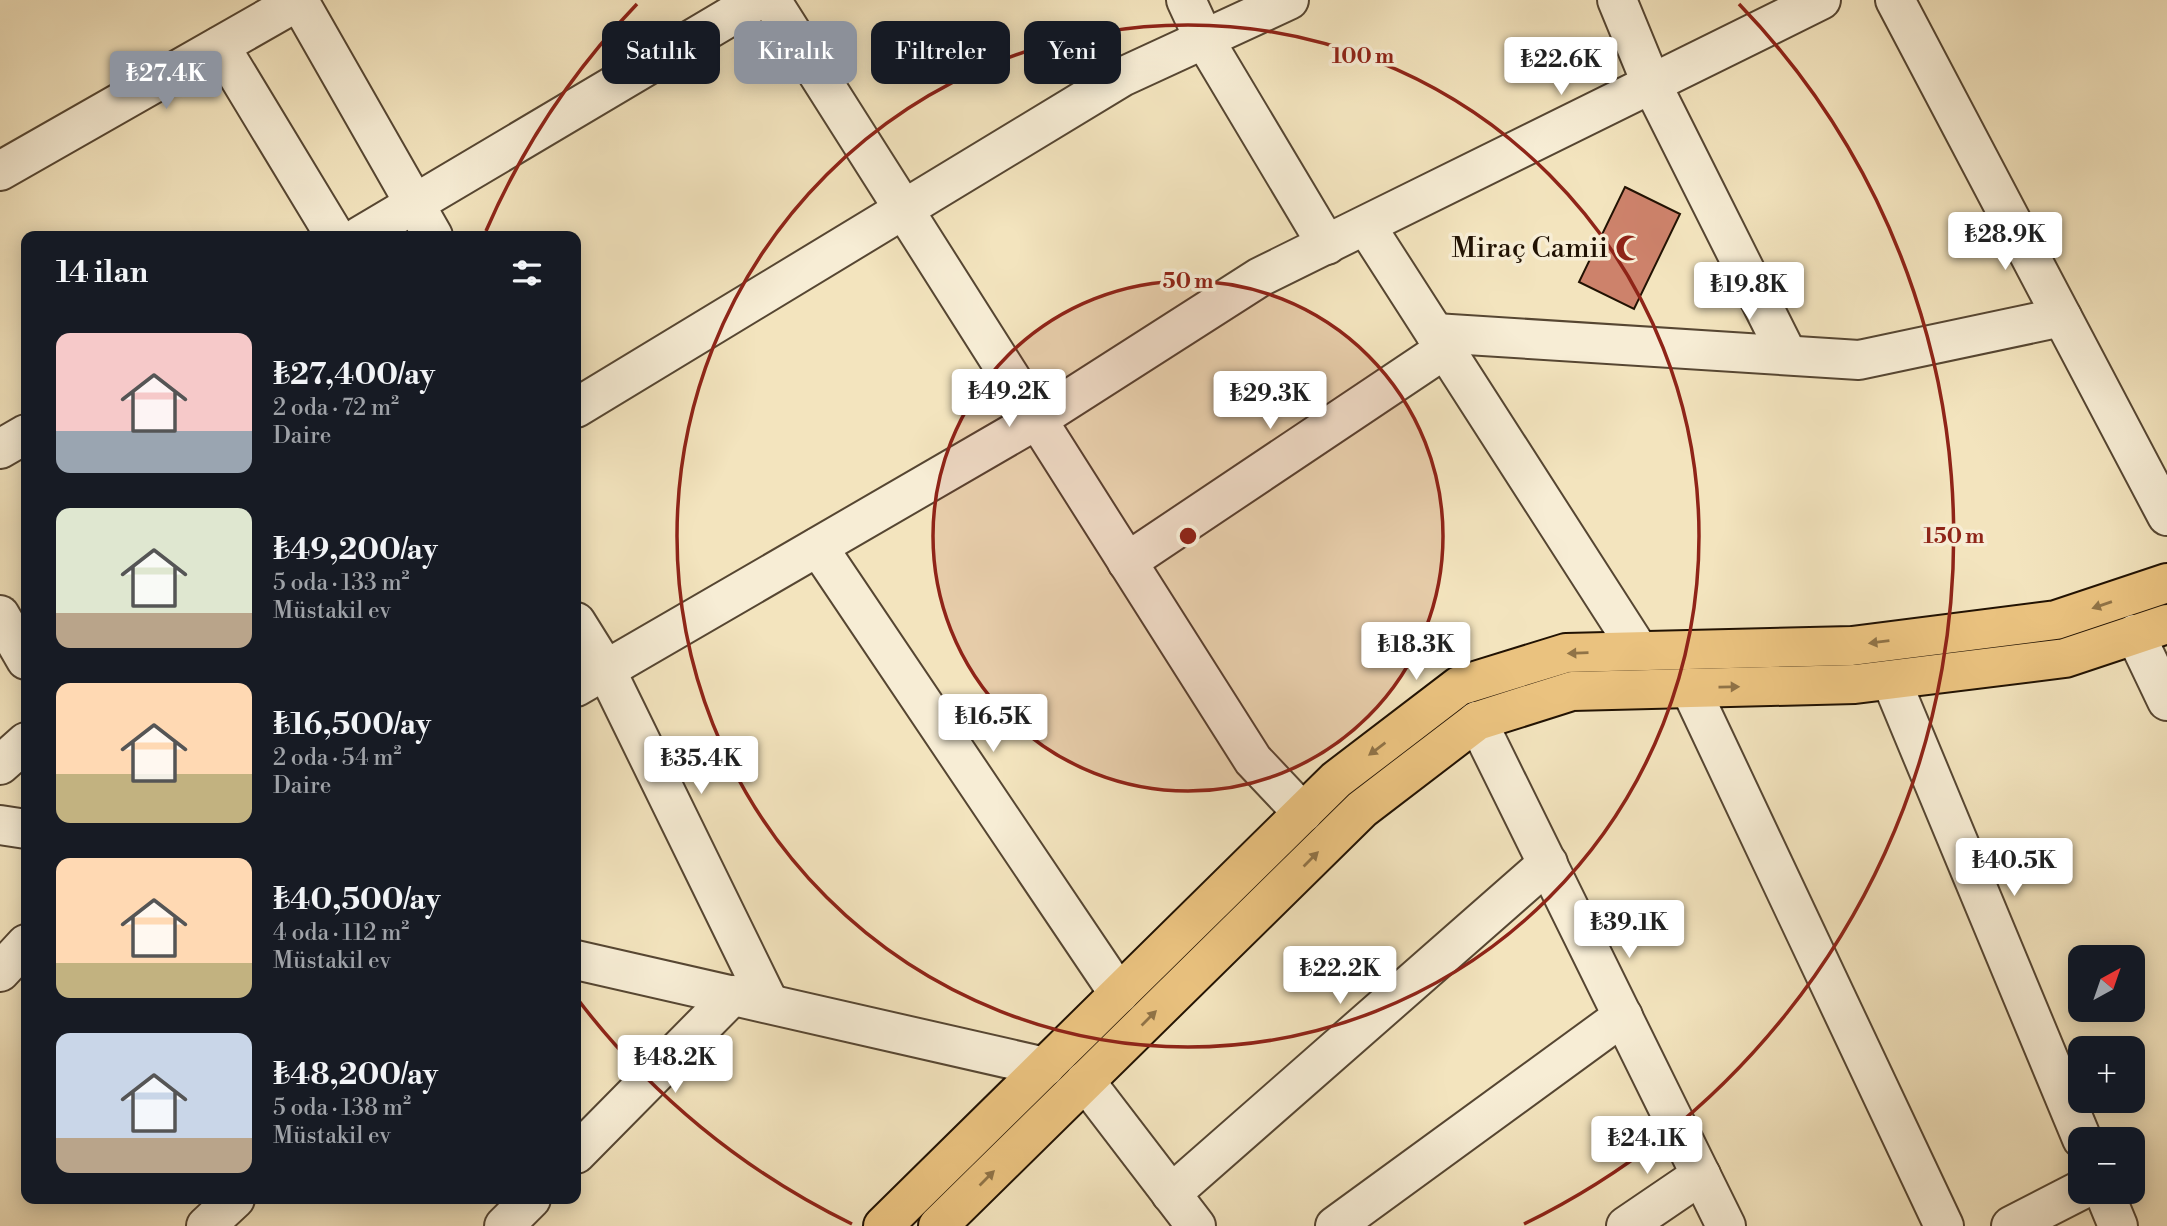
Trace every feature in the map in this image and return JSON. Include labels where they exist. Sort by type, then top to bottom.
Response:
[{"type":"main road","points":[[883,1226],[1336,780],[1460,686],[1566,653],[1852,646],[2056,620],[2167,583]]},
{"type":"main road","points":[[939,1226],[1362,809],[1477,721],[1572,691],[1855,684],[2065,658],[2151,629]]},
{"type":"street","points":[[0,171],[300,0],[430,231]]},
{"type":"street","points":[[368,231],[758,0]]},
{"type":"street","points":[[771,0],[1253,760],[1303,813]]},
{"type":"street","points":[[1186,0],[1204,39],[1327,244]]},
{"type":"street","points":[[581,405],[1122,77],[1289,0]]},
{"type":"street","points":[[1617,0],[1652,85],[1787,354]]},
{"type":"street","points":[[591,678],[1038,419],[1260,277],[1821,0]]},
{"type":"street","points":[[1895,0],[2167,516]]},
{"type":"street","points":[[220,46],[332,231]]},
{"type":"street","points":[[1366,226],[1639,651]]},
{"type":"street","points":[[1127,562],[1440,341],[1787,354],[1859,360],[2062,317]]},
{"type":"street","points":[[0,449],[21,437]]},
{"type":"street","points":[[818,547],[1119,994]]},
{"type":"street","points":[[0,615],[21,651]]},
{"type":"street","points":[[2151,629],[2167,701]]},
{"type":"street","points":[[581,641],[591,678],[751,999]]},
{"type":"street","points":[[1891,680],[2077,1127]]},
{"type":"street","points":[[1690,688],[1944,1226]]},
{"type":"street","points":[[1477,721],[1726,1226]]},
{"type":"street","points":[[0,765],[21,746]]},
{"type":"street","points":[[0,825],[21,828]]},
{"type":"street","points":[[1171,1194],[1548,863]]},
{"type":"street","points":[[0,972],[21,949]]},
{"type":"street","points":[[581,961],[1045,1067]]},
{"type":"street","points":[[581,1150],[751,999]]},
{"type":"street","points":[[1335,1226],[1623,1016]]},
{"type":"street","points":[[1086,1081],[1196,1226]]},
{"type":"street","points":[[1626,1226],[1701,1175]]},
{"type":"street","points":[[2011,1226],[2068,1197]]},
{"type":"street","points":[[206,1226],[230,1204]]},
{"type":"street","points":[[504,1226],[526,1204]]},
{"type":"street","points":[[2109,1204],[2119,1226]]},
{"type":"building","name":"Miraç Camii","points":[[1625,187],[1680,214],[1634,309],[1579,282]]},
{"type":"place","name":"Miraç Camii","points":[[1629,248]]}]
